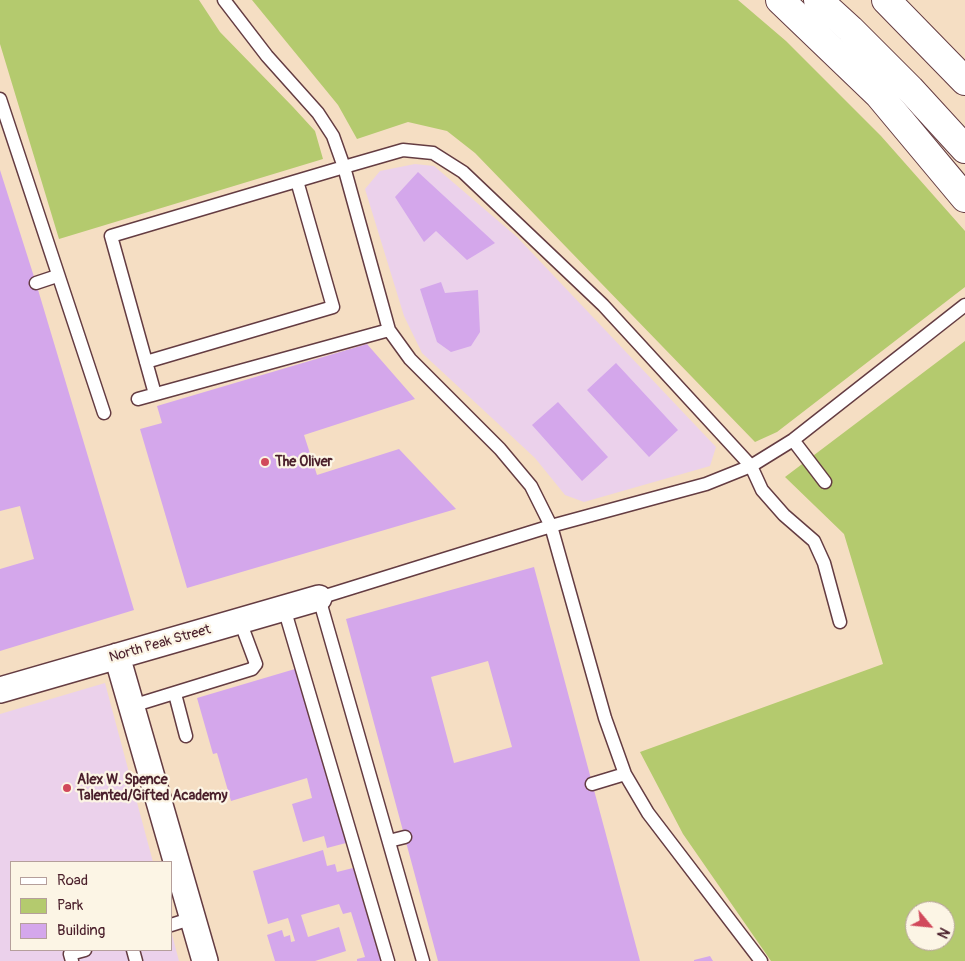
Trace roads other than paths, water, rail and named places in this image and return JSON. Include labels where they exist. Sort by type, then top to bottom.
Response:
[{"type":"main road","points":[[780,0],[879,95],[965,198]]},
{"type":"main road","points":[[818,0],[910,89],[965,149]]},
{"type":"main road","points":[[886,0],[965,81]]},
{"type":"street","name":"North Peak Street","points":[[0,690],[319,598]]},
{"type":"street","points":[[117,656],[132,706],[168,861]]},
{"type":"street","points":[[172,879],[182,922],[205,961]]},
{"type":"lane","points":[[224,0],[268,56],[318,113],[333,136],[344,166],[389,330],[410,359],[500,449],[530,486],[551,526],[605,718],[625,774],[648,813],[761,961]]},
{"type":"lane","points":[[0,99],[57,276],[104,413]]},
{"type":"lane","points":[[155,394],[111,236],[403,150],[433,154],[463,172],[603,304],[752,466],[762,490],[784,515],[814,541],[824,563],[840,622]]},
{"type":"lane","points":[[146,362],[333,306],[297,181]]},
{"type":"lane","points":[[36,283],[57,276]]},
{"type":"lane","points":[[423,961],[319,598],[551,526],[706,484],[752,466],[793,440],[965,305]]},
{"type":"lane","points":[[138,399],[155,394],[182,393],[389,330]]},
{"type":"lane","points":[[793,440],[825,482]]},
{"type":"lane","points":[[284,608],[388,961]]},
{"type":"lane","points":[[132,706],[252,669],[256,664],[240,621]]},
{"type":"lane","points":[[175,694],[186,736]]},
{"type":"lane","points":[[592,784],[625,774]]},
{"type":"lane","points":[[389,841],[405,837]]},
{"type":"lane","points":[[72,961],[70,954],[80,951]]},
{"type":"place","name":"The Oliver","points":[[265,462]]},
{"type":"place","name":"Alex W. Spence Talented/Gifted Academy","points":[[67,788]]}]
